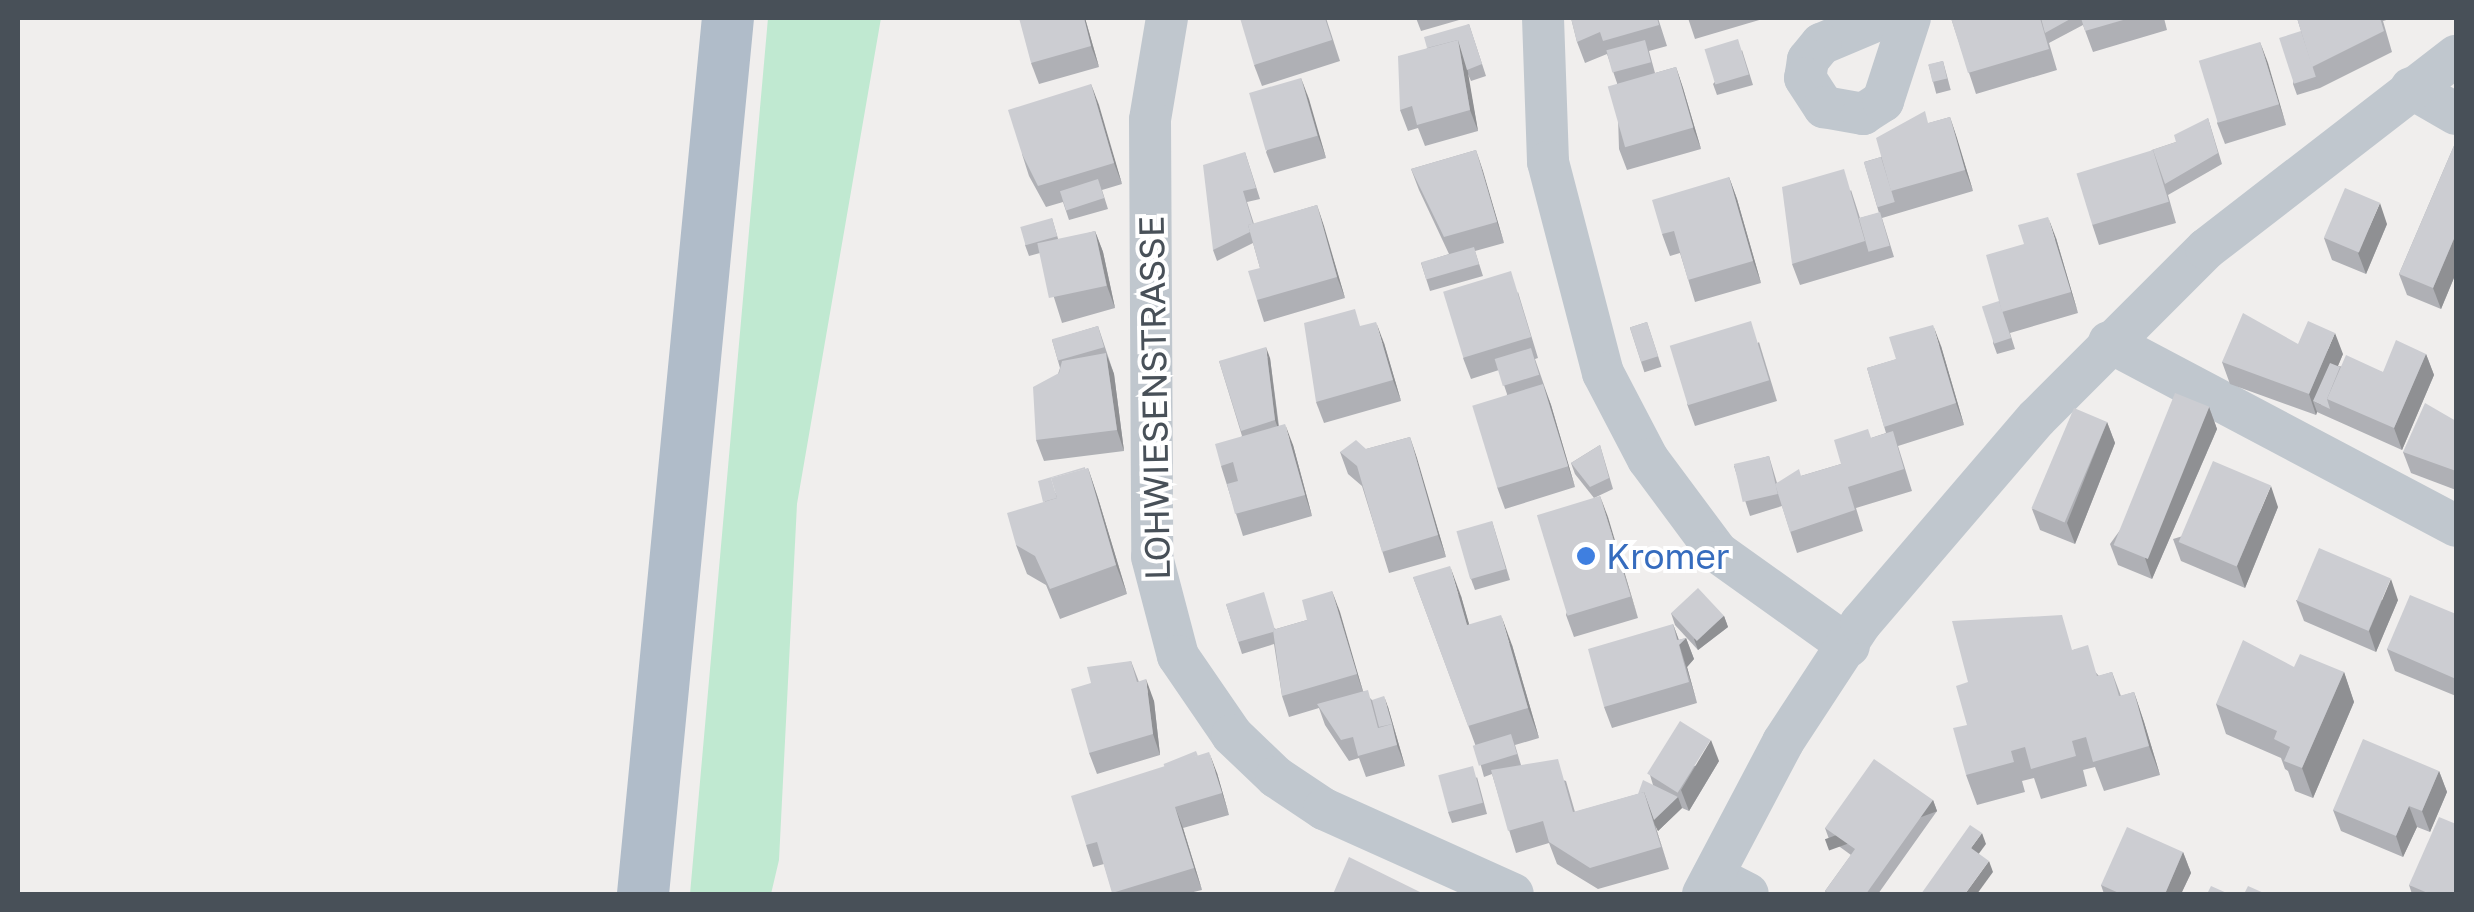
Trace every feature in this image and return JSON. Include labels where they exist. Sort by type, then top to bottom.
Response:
[{"type":"main road","points":[[643,894],[728,18]]},
{"type":"street","name":"LOHWIESENSTRASSE","points":[[1168,18],[1150,120],[1152,557],[1178,656],[1232,735],[1276,778],[1324,810],[1513,894]]},
{"type":"street","points":[[1543,18],[1548,162],[1602,373],[1648,459],[1717,552],[1849,646]]},
{"type":"street","points":[[1883,18],[1820,44],[1808,60],[1805,78],[1824,107],[1864,114],[1883,101],[1910,18]]},
{"type":"street","points":[[1722,888],[1783,742],[1906,566],[2109,342],[2206,249],[2456,56]]},
{"type":"street","points":[[2411,88],[2456,114]]},
{"type":"street","points":[[2109,342],[2456,526]]},
{"type":"green space","points":[[768,18],[881,18],[797,504],[779,860],[771,894],[690,894]]},
{"type":"building","points":[[1019,18],[1084,18],[1091,46],[1031,63]]},
{"type":"building","points":[[1240,18],[1325,18],[1332,40],[1254,65]]},
{"type":"building","points":[[1571,18],[1657,18],[1659,25],[1603,41],[1600,32],[1577,42]]},
{"type":"building","points":[[1951,18],[2040,18],[2049,49],[1968,73]]},
{"type":"building","points":[[2041,18],[2072,18],[2045,33]]},
{"type":"building","points":[[2081,18],[2130,18],[2085,31]]},
{"type":"building","points":[[2297,18],[2380,18],[2384,31],[2312,67]]},
{"type":"building","points":[[1469,24],[1482,64],[1467,70],[1458,40],[1427,48],[1424,37]]},
{"type":"building","points":[[2301,31],[2316,77],[2294,84],[2279,38]]},
{"type":"building","points":[[1738,39],[1749,74],[1715,85],[1705,49]]},
{"type":"building","points":[[1458,40],[1470,110],[1417,125],[1412,106],[1400,110],[1398,56]]},
{"type":"building","points":[[1645,40],[1651,62],[1612,73],[1606,50]]},
{"type":"building","points":[[2260,42],[2279,104],[2218,123],[2199,61]]},
{"type":"building","points":[[1943,61],[1947,79],[1932,82],[1928,64]]},
{"type":"building","points":[[1676,67],[1693,128],[1625,147],[1608,87]]},
{"type":"building","points":[[1301,78],[1318,136],[1266,151],[1249,93]]},
{"type":"building","points":[[1091,84],[1114,163],[1038,186],[1022,154],[1008,110]]},
{"type":"building","points":[[1925,111],[1928,123],[1950,117],[1965,170],[1891,191],[1876,138]]},
{"type":"building","points":[[2208,118],[2218,153],[2165,184],[2152,150],[2176,142],[2174,135]]},
{"type":"building","points":[[2456,141],[2456,234],[2433,288],[2399,274]]},
{"type":"building","points":[[1476,150],[1497,222],[1444,237],[1411,169]]},
{"type":"building","points":[[2153,150],[2169,202],[2092,225],[2076,173]]},
{"type":"building","points":[[1245,152],[1256,188],[1243,191],[1253,224],[1248,225],[1250,232],[1213,250],[1203,165]]},
{"type":"building","points":[[1881,157],[1895,202],[1878,207],[1864,162]]},
{"type":"building","points":[[1844,169],[1865,241],[1792,264],[1782,187]]},
{"type":"building","points":[[1729,177],[1753,261],[1688,280],[1674,231],[1662,234],[1652,200]]},
{"type":"building","points":[[1098,179],[1104,198],[1066,210],[1060,191]]},
{"type":"building","points":[[2345,188],[2380,203],[2359,253],[2324,238]]},
{"type":"building","points":[[1317,205],[1337,277],[1257,300],[1248,271],[1260,268],[1248,225]]},
{"type":"building","points":[[1880,212],[1890,246],[1868,252],[1859,218]]},
{"type":"building","points":[[2048,217],[2071,292],[2002,312],[1986,255],[2024,244],[2018,225]]},
{"type":"building","points":[[1052,218],[1057,236],[1026,245],[1020,227]]},
{"type":"building","points":[[1095,231],[1107,286],[1049,298],[1037,243]]},
{"type":"building","points":[[1474,247],[1479,264],[1426,279],[1421,262]]},
{"type":"building","points":[[1511,271],[1531,337],[1463,358],[1443,292]]},
{"type":"building","points":[[1999,301],[2011,338],[1994,344],[1982,307]]},
{"type":"building","points":[[1355,309],[1360,326],[1376,322],[1393,380],[1316,402],[1304,323]]},
{"type":"building","points":[[2243,313],[2298,344],[2308,321],[2335,333],[2309,394],[2222,362]]},
{"type":"building","points":[[1751,321],[1769,380],[1688,405],[1670,346]]},
{"type":"building","points":[[1647,322],[1658,356],[1641,362],[1630,328]]},
{"type":"building","points":[[1933,325],[1956,403],[1884,427],[1867,368],[1896,359],[1889,337]]},
{"type":"building","points":[[1098,326],[1104,347],[1058,360],[1052,339]]},
{"type":"building","points":[[2396,340],[2426,354],[2394,428],[2327,399],[2346,355],[2383,372]]},
{"type":"building","points":[[1266,347],[1275,420],[1241,431],[1219,361]]},
{"type":"building","points":[[1531,348],[1539,375],[1503,386],[1495,359]]},
{"type":"building","points":[[1106,353],[1117,430],[1036,440],[1033,387],[1059,373],[1062,361]]},
{"type":"building","points":[[2330,363],[2340,367],[2327,399],[2330,409],[2313,401]]},
{"type":"building","points":[[1543,384],[1568,466],[1497,488],[1472,406]]},
{"type":"building","points":[[2175,393],[2209,407],[2148,559],[2114,545]]},
{"type":"building","points":[[2425,403],[2456,421],[2456,471],[2403,452]]},
{"type":"building","points":[[2074,408],[2107,422],[2065,522],[2031,508]]},
{"type":"building","points":[[1285,424],[1305,495],[1235,514],[1227,484],[1238,481],[1233,462],[1221,466],[1215,444]]},
{"type":"building","points":[[1868,429],[1871,438],[1893,431],[1904,469],[1848,487],[1855,510],[1790,532],[1775,484],[1799,469],[1801,476],[1841,464],[1834,440]]},
{"type":"building","points":[[1410,437],[1438,535],[1382,552],[1357,466],[1340,452],[1356,440],[1366,449]]},
{"type":"building","points":[[1600,445],[1609,478],[1590,487],[1571,463]]},
{"type":"building","points":[[1769,456],[1778,494],[1743,502],[1734,464]]},
{"type":"building","points":[[2213,461],[2271,486],[2237,567],[2179,542]]},
{"type":"building","points":[[1085,467],[1051,478],[1057,498],[1043,502],[1038,481]]},
{"type":"building","points":[[1088,468],[1116,565],[1050,589],[1035,556],[1016,545],[1007,513],[1057,498],[1051,478]]},
{"type":"building","points":[[1600,496],[1631,596],[1568,616],[1537,515]]},
{"type":"building","points":[[1492,521],[1506,569],[1470,579],[1456,531]]},
{"type":"building","points":[[2319,548],[2391,578],[2369,631],[2297,600]]},
{"type":"building","points":[[1450,566],[1467,625],[1501,615],[1528,708],[1468,726],[1413,577]]},
{"type":"building","points":[[1698,588],[1724,616],[1697,641],[1671,613]]},
{"type":"building","points":[[1332,591],[1357,674],[1282,696],[1273,630],[1307,620],[1302,600]]},
{"type":"building","points":[[1264,592],[1275,630],[1238,642],[1226,604]]},
{"type":"building","points":[[2410,595],[2456,614],[2456,679],[2387,649]]},
{"type":"building","points":[[2062,615],[2072,650],[2088,645],[2097,676],[2112,672],[2119,696],[2134,692],[2149,746],[2093,762],[2086,737],[2072,741],[2076,756],[2031,769],[2025,747],[2011,751],[2014,762],[1966,775],[1953,728],[1967,725],[1956,686],[1968,682],[1952,621]]},
{"type":"building","points":[[1673,624],[1677,640],[1686,638],[1679,645],[1689,682],[1604,707],[1588,649]]},
{"type":"building","points":[[2243,640],[2294,667],[2300,654],[2344,672],[2302,768],[2284,761],[2290,747],[2274,739],[2277,731],[2216,704]]},
{"type":"building","points":[[1131,661],[1137,682],[1146,679],[1153,734],[1089,753],[1071,689],[1091,683],[1087,667]]},
{"type":"building","points":[[1368,690],[1378,728],[1392,724],[1397,745],[1358,756],[1353,737],[1341,740],[1317,704]]},
{"type":"building","points":[[1384,696],[1395,734],[1392,724],[1379,727],[1372,700]]},
{"type":"building","points":[[1680,721],[1711,740],[1678,793],[1647,774]]},
{"type":"building","points":[[1511,734],[1517,754],[1479,766],[1473,746]]},
{"type":"building","points":[[2363,739],[2439,771],[2422,811],[2409,806],[2396,836],[2333,810]]},
{"type":"building","points":[[1196,751],[1198,756],[1165,769],[1164,764]]},
{"type":"building","points":[[1209,752],[1222,793],[1175,807],[1194,868],[1112,893],[1097,842],[1086,845],[1071,796]]},
{"type":"building","points":[[1558,759],[1573,812],[1644,792],[1661,847],[1590,868],[1549,842],[1543,821],[1508,831],[1491,770]]},
{"type":"building","points":[[1874,759],[1933,800],[1866,894],[1831,894],[1825,891],[1855,849],[1825,828]]},
{"type":"building","points":[[1473,766],[1483,803],[1448,812],[1438,775]]},
{"type":"building","points":[[1643,780],[1678,797],[1654,820],[1644,792],[1638,794]]},
{"type":"building","points":[[2439,817],[2456,824],[2456,894],[2430,894],[2409,885]]},
{"type":"building","points":[[1970,825],[1982,833],[1971,848],[1989,861],[1965,894],[1921,894]]},
{"type":"building","points":[[2127,827],[2183,852],[2165,894],[2121,894],[2101,885]]},
{"type":"building","points":[[1349,857],[1422,893],[1422,894],[1333,894]]},
{"type":"building","points":[[2211,886],[2229,894],[2207,894]]},
{"type":"building","points":[[2248,886],[2266,894],[2244,894]]},
{"type":"place","name":"Kromer","points":[[1586,556]]}]
